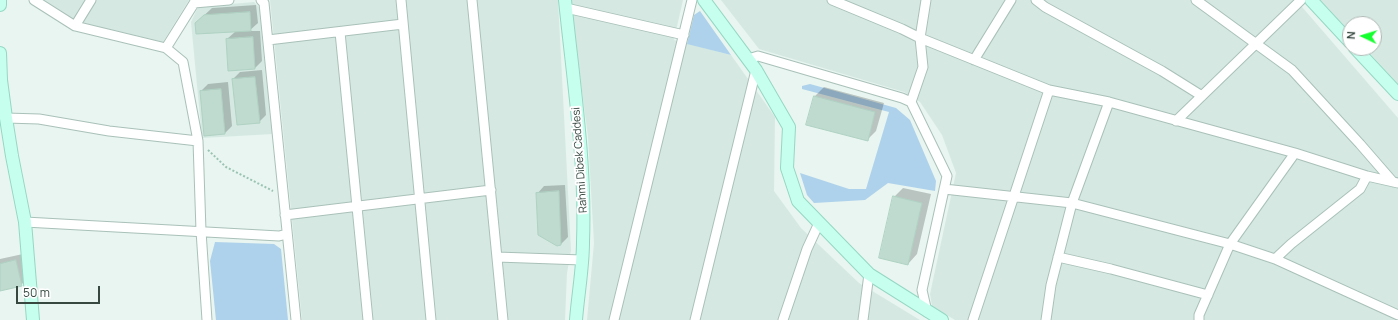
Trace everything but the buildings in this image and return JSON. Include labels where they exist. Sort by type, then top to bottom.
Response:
[{"type":"street","points":[[0,0],[0,5]]},
{"type":"street","points":[[34,0],[75,26],[166,48],[183,62],[198,141],[201,231],[207,320]]},
{"type":"street","points":[[75,26],[91,0]]},
{"type":"street","points":[[166,48],[195,1],[229,0]]},
{"type":"street","points":[[261,0],[264,2],[296,320]]},
{"type":"street","points":[[401,0],[431,320]]},
{"type":"street","points":[[472,0],[503,320]]},
{"type":"street","points":[[614,320],[692,0]]},
{"type":"street","points":[[704,0],[756,70],[789,127],[787,168],[798,201],[869,274],[929,315],[942,320]]},
{"type":"street","points":[[832,0],[920,38],[1049,90],[1109,102],[1295,153],[1368,176],[1396,183]]},
{"type":"street","points":[[911,102],[923,67],[920,38],[926,0]]},
{"type":"street","points":[[974,60],[1011,0]]},
{"type":"street","points":[[1036,0],[1045,7],[1162,71],[1202,96]]},
{"type":"street","points":[[1196,0],[1292,70],[1396,183]]},
{"type":"street","points":[[1176,121],[1301,0]]},
{"type":"street","points":[[1311,0],[1342,33]]},
{"type":"street","points":[[565,4],[684,35]]},
{"type":"street","name":"Rahmi Dibek Caddesi","points":[[565,4],[580,139],[584,223],[576,320]]},
{"type":"street","points":[[268,40],[403,24]]},
{"type":"street","points":[[340,32],[368,320]]},
{"type":"street","points":[[0,53],[1,80],[6,118],[25,222],[33,320]]},
{"type":"street","points":[[748,59],[758,56],[902,98],[911,102],[947,176],[922,290],[929,315]]},
{"type":"street","points":[[1362,56],[1398,94]]},
{"type":"street","points":[[694,320],[756,70]]},
{"type":"street","points":[[973,320],[1049,90]]},
{"type":"street","points":[[1046,320],[1051,285],[1072,202],[1109,102]]},
{"type":"street","points":[[6,118],[39,119],[109,131],[198,141]]},
{"type":"street","points":[[1199,320],[1200,314],[1230,244],[1295,153]]},
{"type":"street","points":[[1275,259],[1360,189],[1368,176]]},
{"type":"street","points":[[944,189],[1072,202],[1230,244],[1275,259],[1398,315]]},
{"type":"street","points":[[285,215],[490,190]]},
{"type":"street","points":[[25,222],[279,236],[287,234]]},
{"type":"street","points":[[783,320],[807,249],[819,223]]},
{"type":"street","points":[[497,257],[582,260]]},
{"type":"street","points":[[1058,257],[1111,269],[1208,295]]},
{"type":"street","points":[[863,320],[869,274]]},
{"type":"path","points":[[198,141],[226,167],[283,196]]},
{"type":"shaded area","points":[[41,0],[189,0],[163,42],[74,21]]},
{"type":"shaded area","points":[[270,0],[558,0],[571,250],[567,273],[565,320],[302,320]]},
{"type":"shaded area","points":[[570,0],[683,0],[674,40],[731,55],[775,117],[774,191],[801,228],[859,283],[920,320],[587,320],[594,243],[588,137]]},
{"type":"shaded area","points":[[721,0],[1296,0],[1342,53],[1342,56],[1344,56],[1398,118],[1398,320],[955,320],[932,306],[930,294],[956,173],[942,135],[920,102],[904,92],[759,49]]},
{"type":"shaded area","points":[[1320,0],[1398,0],[1398,84],[1372,56],[1382,56],[1382,16],[1342,16],[1342,23]]},
{"type":"shaded area","points":[[254,2],[260,8],[273,134],[202,138],[191,22],[198,7]]},
{"type":"shaded area","points":[[700,11],[731,55],[687,44],[694,15]]},
{"type":"shaded area","points":[[810,84],[896,108],[910,120],[936,181],[935,191],[888,183],[865,200],[814,203],[807,195],[800,173],[849,189],[866,189],[889,112],[802,89],[802,86]]},
{"type":"shaded area","points":[[215,242],[274,244],[281,249],[288,320],[216,320],[210,261]]}]
